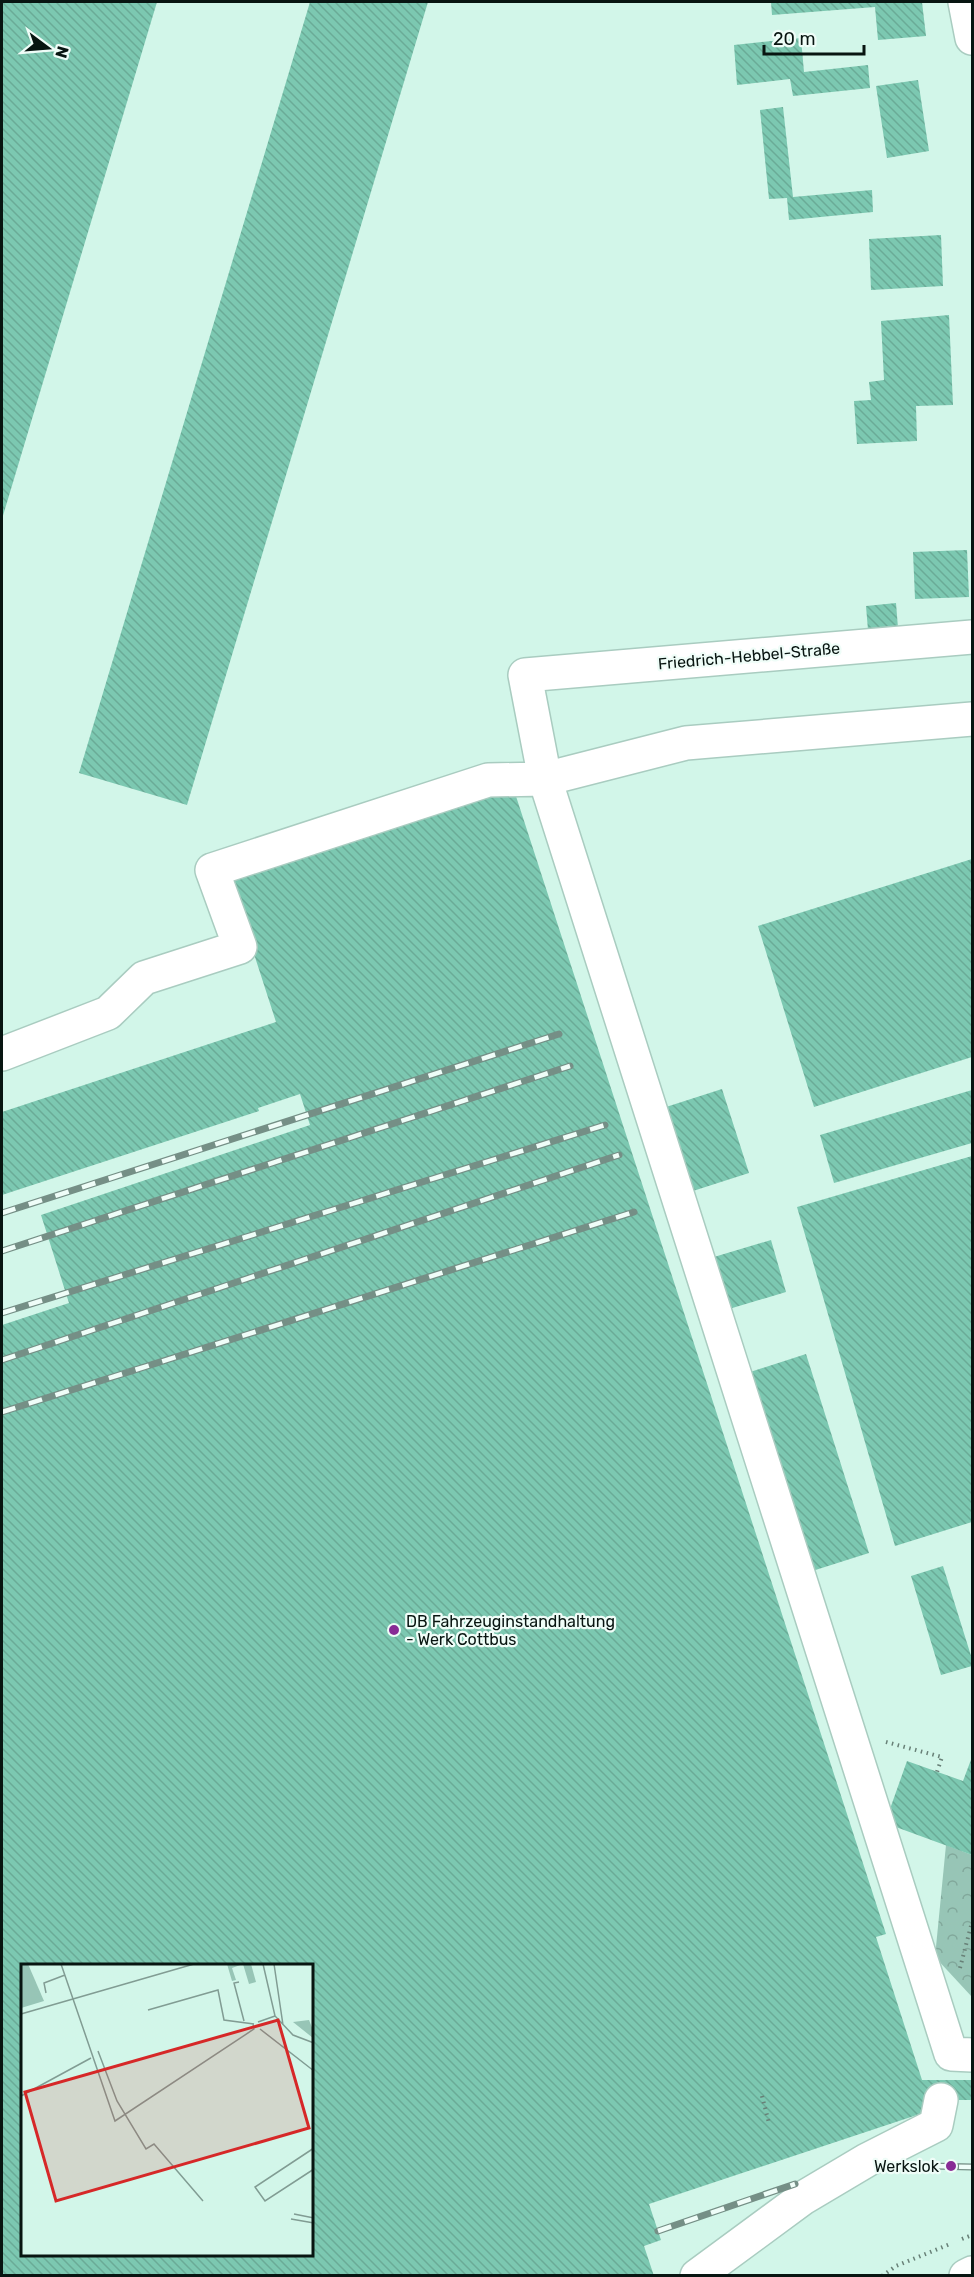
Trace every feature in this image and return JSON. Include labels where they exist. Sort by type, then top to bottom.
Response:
[{"type":"street","points":[[964,2],[972,38]]},
{"type":"street","name":"Friedrich-Hebbel-Straße","points":[[545,779],[525,675],[972,637]]},
{"type":"street","points":[[2,1054],[108,1012],[144,978],[240,947],[212,870],[488,780],[545,779],[686,743],[972,719]]},
{"type":"street","points":[[545,779],[848,1731],[952,2072],[936,2124],[867,2160],[803,2198],[697,2276]]},
{"type":"street","points":[[966,2276],[972,2273]]},
{"type":"path","points":[[848,1731],[942,1757],[937,1772]]},
{"type":"path","points":[[960,1968],[972,1922]]},
{"type":"path","points":[[762,2096],[769,2123]]},
{"type":"path","points":[[962,2239],[972,2235]]},
{"type":"path","points":[[882,2276],[896,2266],[951,2244]]},
{"type":"green space","points":[[946,1845],[972,1855],[972,1997],[935,1957]]},
{"type":"building","points":[[2,2],[157,2],[2,519]]},
{"type":"building","points":[[310,2],[428,2],[187,805],[79,773]]},
{"type":"building","points":[[771,2],[922,2],[926,36],[878,40],[875,7],[772,15]]},
{"type":"building","points":[[801,38],[804,72],[868,65],[870,88],[793,96],[790,79],[737,85],[734,45]]},
{"type":"building","points":[[918,80],[929,151],[887,158],[876,86]]},
{"type":"building","points":[[783,107],[793,197],[872,190],[873,212],[789,220],[787,198],[769,199],[760,110]]},
{"type":"building","points":[[941,235],[943,286],[871,290],[869,239]]},
{"type":"building","points":[[949,315],[953,405],[916,406],[917,441],[857,444],[854,401],[871,400],[869,382],[884,380],[881,321]]},
{"type":"building","points":[[967,550],[969,597],[915,599],[913,552]]},
{"type":"building","points":[[896,603],[898,628],[868,630],[866,606]]},
{"type":"building","name":"DB Fahrzeuginstandhaltung - Werk Cottbus","points":[[513,787],[886,1934],[876,1937],[922,2080],[972,2080],[972,2100],[941,2100],[932,2110],[649,2204],[661,2240],[644,2246],[654,2276],[2,2276],[2,1325],[69,1303],[41,1215],[310,1125],[300,1094],[258,1108],[259,1111],[2,1195],[2,1112],[276,1022],[230,880]]},
{"type":"building","points":[[972,859],[972,1057],[814,1107],[758,926]]},
{"type":"building","points":[[722,1089],[749,1173],[693,1191],[666,1107]]},
{"type":"building","points":[[972,1090],[972,1143],[834,1183],[820,1135]]},
{"type":"building","points":[[972,1156],[972,1522],[895,1546],[797,1207]]},
{"type":"building","points":[[771,1240],[786,1292],[729,1309],[714,1257]]},
{"type":"building","points":[[806,1354],[869,1553],[806,1573],[744,1374]]},
{"type":"building","points":[[943,1566],[972,1659],[972,1666],[941,1675],[911,1576]]},
{"type":"building","points":[[972,1757],[972,1855],[885,1823],[907,1761],[963,1781]]},
{"type":"railway","points":[[2,1213],[559,1034]]},
{"type":"railway","points":[[2,1251],[570,1066]]},
{"type":"railway","points":[[2,1313],[605,1125]]},
{"type":"railway","points":[[2,1360],[619,1155]]},
{"type":"railway","points":[[2,1412],[634,1212]]},
{"type":"railway","points":[[931,2166],[972,2167]]},
{"type":"railway","points":[[658,2231],[795,2184]]},
{"type":"place","name":"DB Fahrzeuginstandhaltung - Werk Cottbus","points":[[394,1630]]},
{"type":"place","name":"Werkslok","points":[[951,2166]]}]
